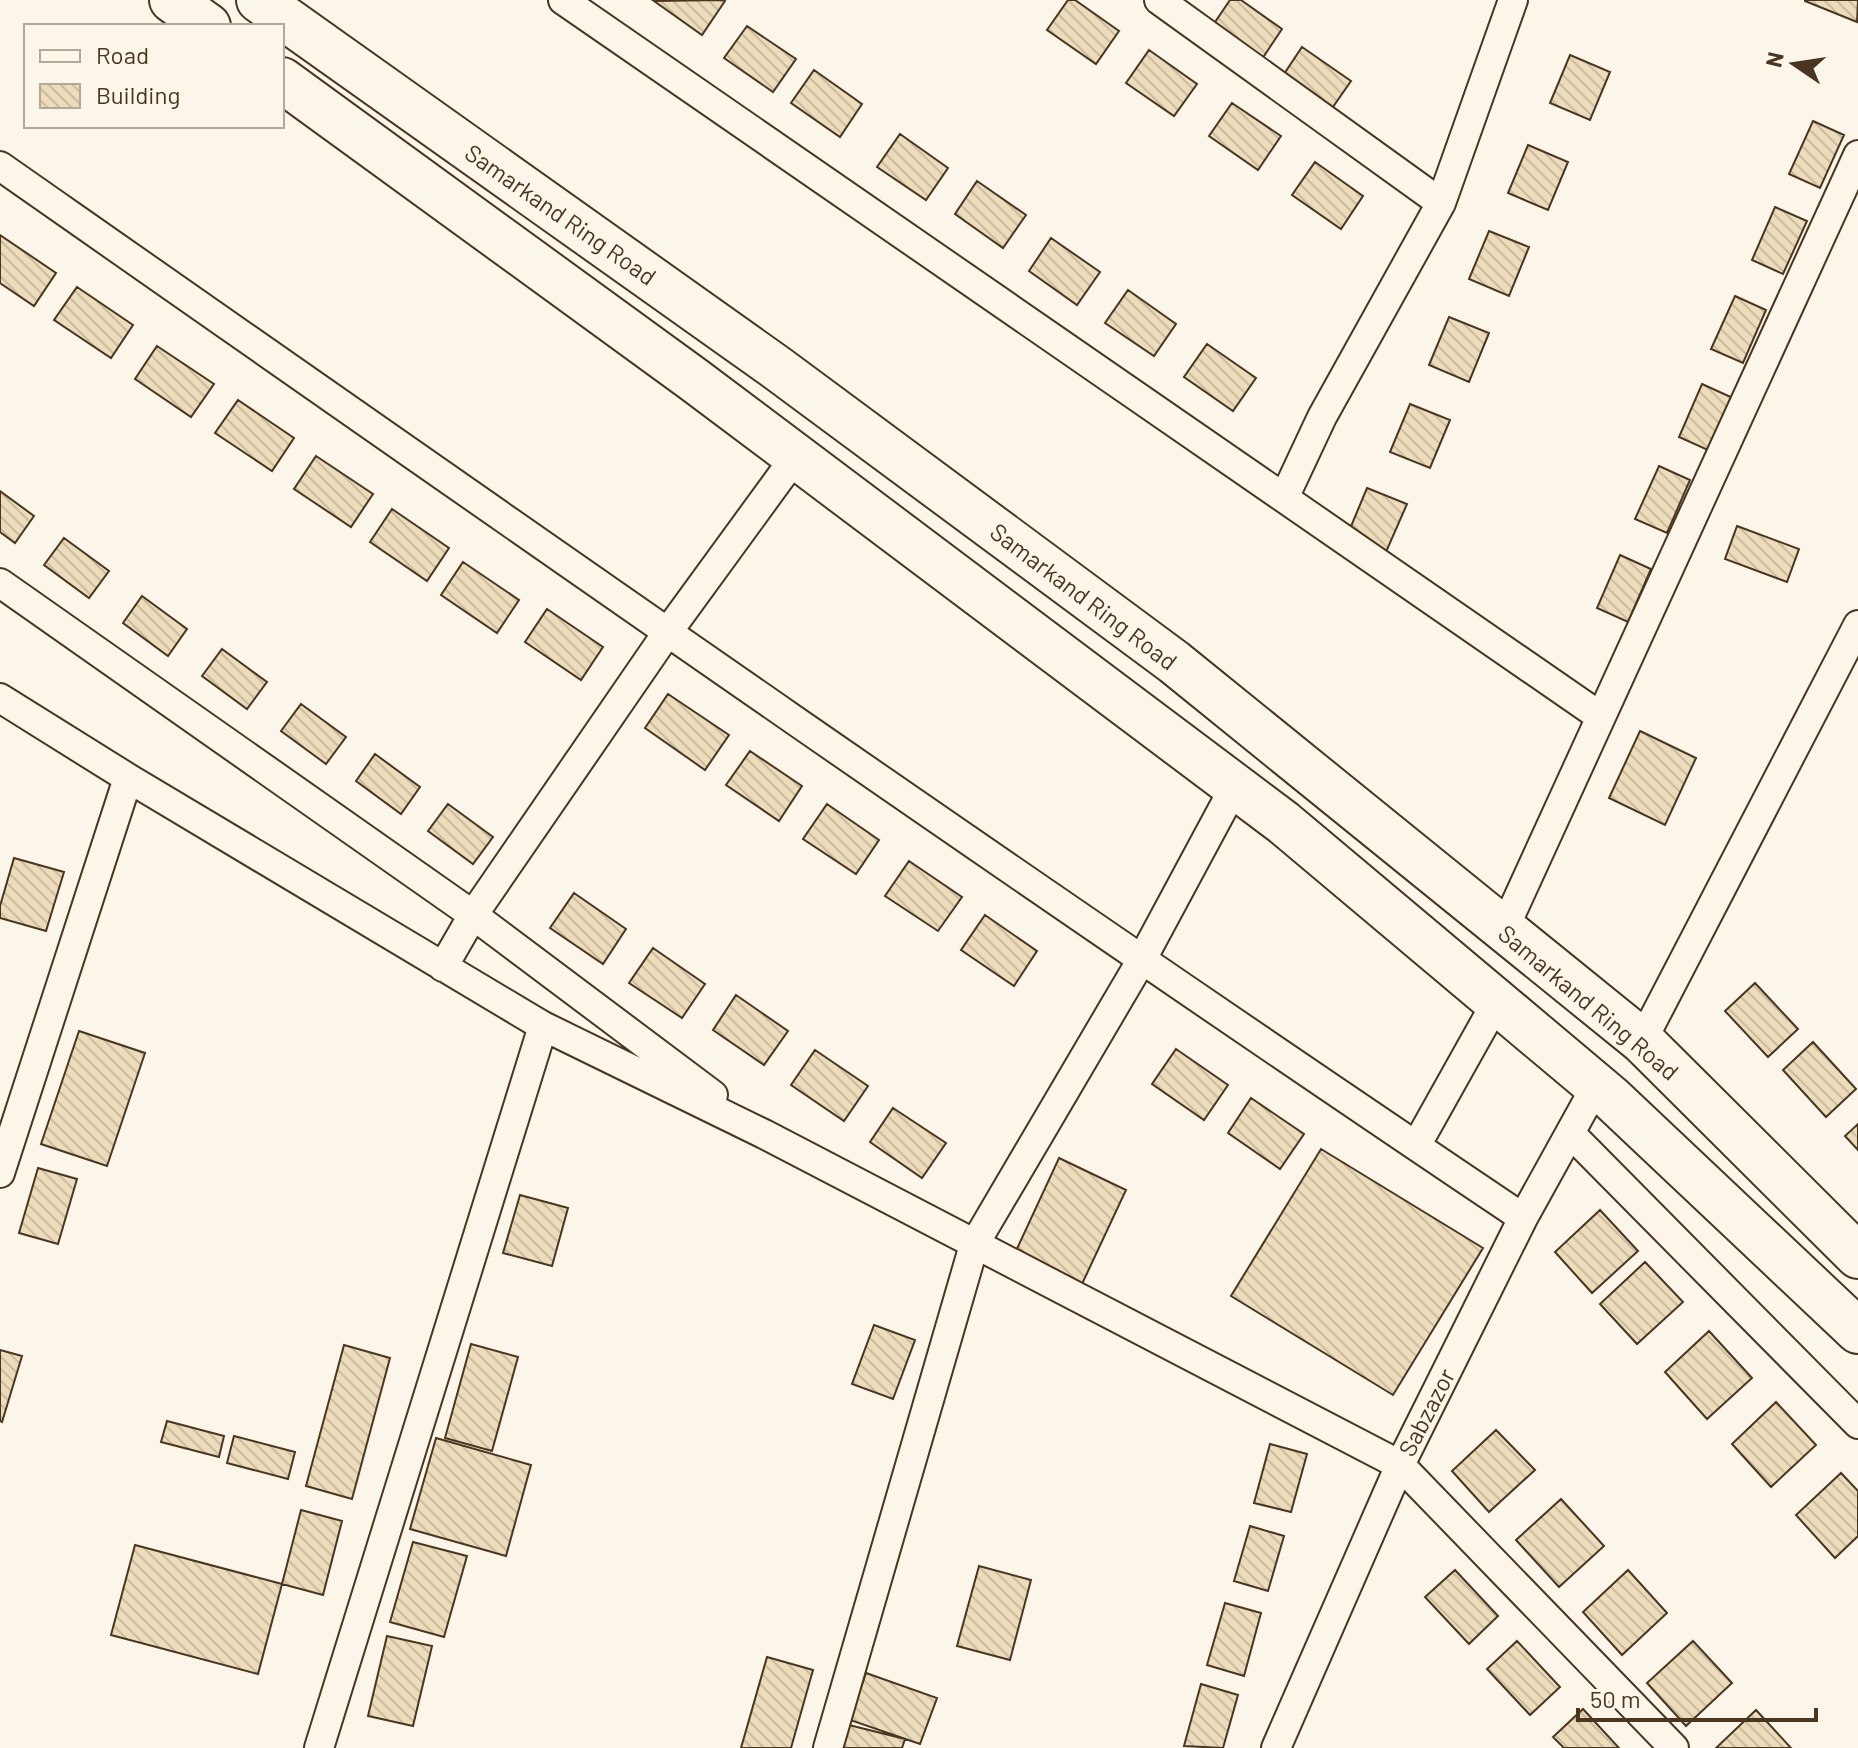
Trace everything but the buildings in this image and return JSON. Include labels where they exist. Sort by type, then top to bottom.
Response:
[{"type":"highway","points":[[172,0],[205,24]]},
{"type":"highway","name":"Samarkand Ring Road","points":[[259,0],[777,368],[1174,662],[1642,1041],[1858,1256]]},
{"type":"highway","points":[[284,81],[796,456],[1284,823],[1596,1086],[1772,1247],[1858,1331]]},
{"type":"highway","points":[[1284,823],[1324,781]]},
{"type":"street","points":[[1159,0],[1441,203]]},
{"type":"street","points":[[1284,498],[1322,417],[1441,203],[1513,0]]},
{"type":"street","points":[[570,2],[1601,717]]},
{"type":"street","points":[[1504,929],[1858,155]]},
{"type":"street","points":[[0,166],[1141,961],[1523,1218]]},
{"type":"street","points":[[443,967],[473,915],[667,633],[796,456]]},
{"type":"street","points":[[0,583],[473,915],[764,1134]]},
{"type":"street","points":[[1642,1041],[1858,625]]},
{"type":"street","points":[[0,698],[543,1026],[764,1134],[1400,1465],[1674,1748]]},
{"type":"street","points":[[0,1173],[128,778]]},
{"type":"street","points":[[828,1748],[974,1245],[1141,961],[1235,786]]},
{"type":"street","points":[[1416,1146],[1496,1003]]},
{"type":"street","points":[[319,1748],[543,1026]]},
{"type":"street","name":"Sabzazor","points":[[1276,1748],[1400,1465],[1523,1218],[1596,1086]]},
{"type":"street","points":[[1570,1133],[1858,1424]]}]
